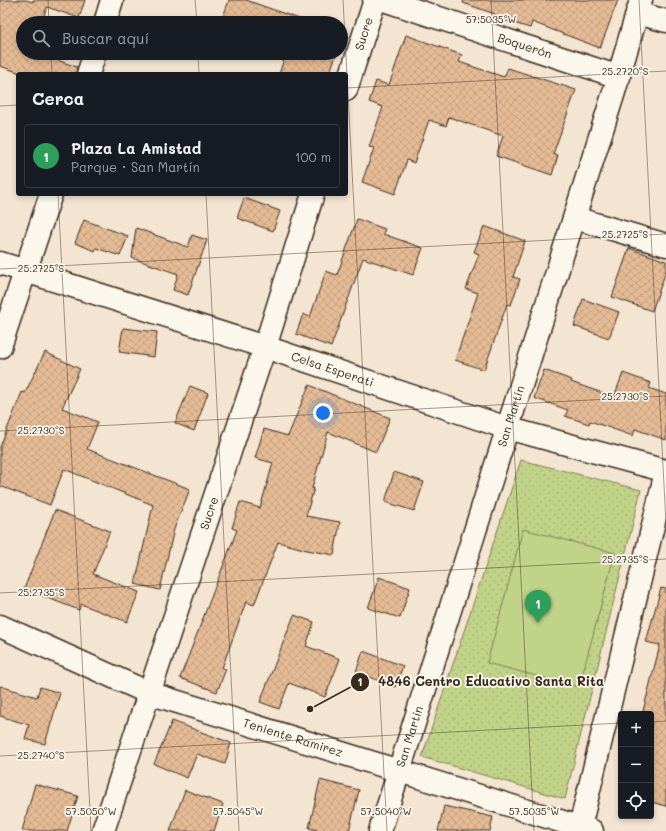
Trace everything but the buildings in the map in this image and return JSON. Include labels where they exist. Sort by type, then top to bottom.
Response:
[{"type":"street","points":[[106,16],[112,0]]},
{"type":"street","name":"Sucre","points":[[348,84],[375,0]]},
{"type":"street","name":"Boquerón","points":[[384,0],[619,77]]},
{"type":"street","points":[[639,7],[666,21]]},
{"type":"street","name":"San Martín","points":[[380,831],[575,218],[639,7]]},
{"type":"street","points":[[89,72],[93,60]]},
{"type":"street","points":[[0,346],[50,196]]},
{"type":"street","name":"Sucre","points":[[103,831],[265,347],[312,196]]},
{"type":"street","points":[[575,218],[666,246]]},
{"type":"street","name":"Celsa Esperati","points":[[0,263],[265,347],[507,428],[666,471]]},
{"type":"street","points":[[584,830],[666,471]]},
{"type":"street","name":"Teniente Ramirez","points":[[0,626],[149,694],[584,830]]},
{"type":"green space","points":[[521,460],[641,490],[565,799],[422,757]]},
{"type":"green space","points":[[523,529],[615,553],[579,687],[487,663]]},
{"type":"place","name":"Plaza La Amistad","points":[[538,623]]},
{"type":"place","name":"4846 Centro Educativo Santa Rita","points":[[310,709]]}]
